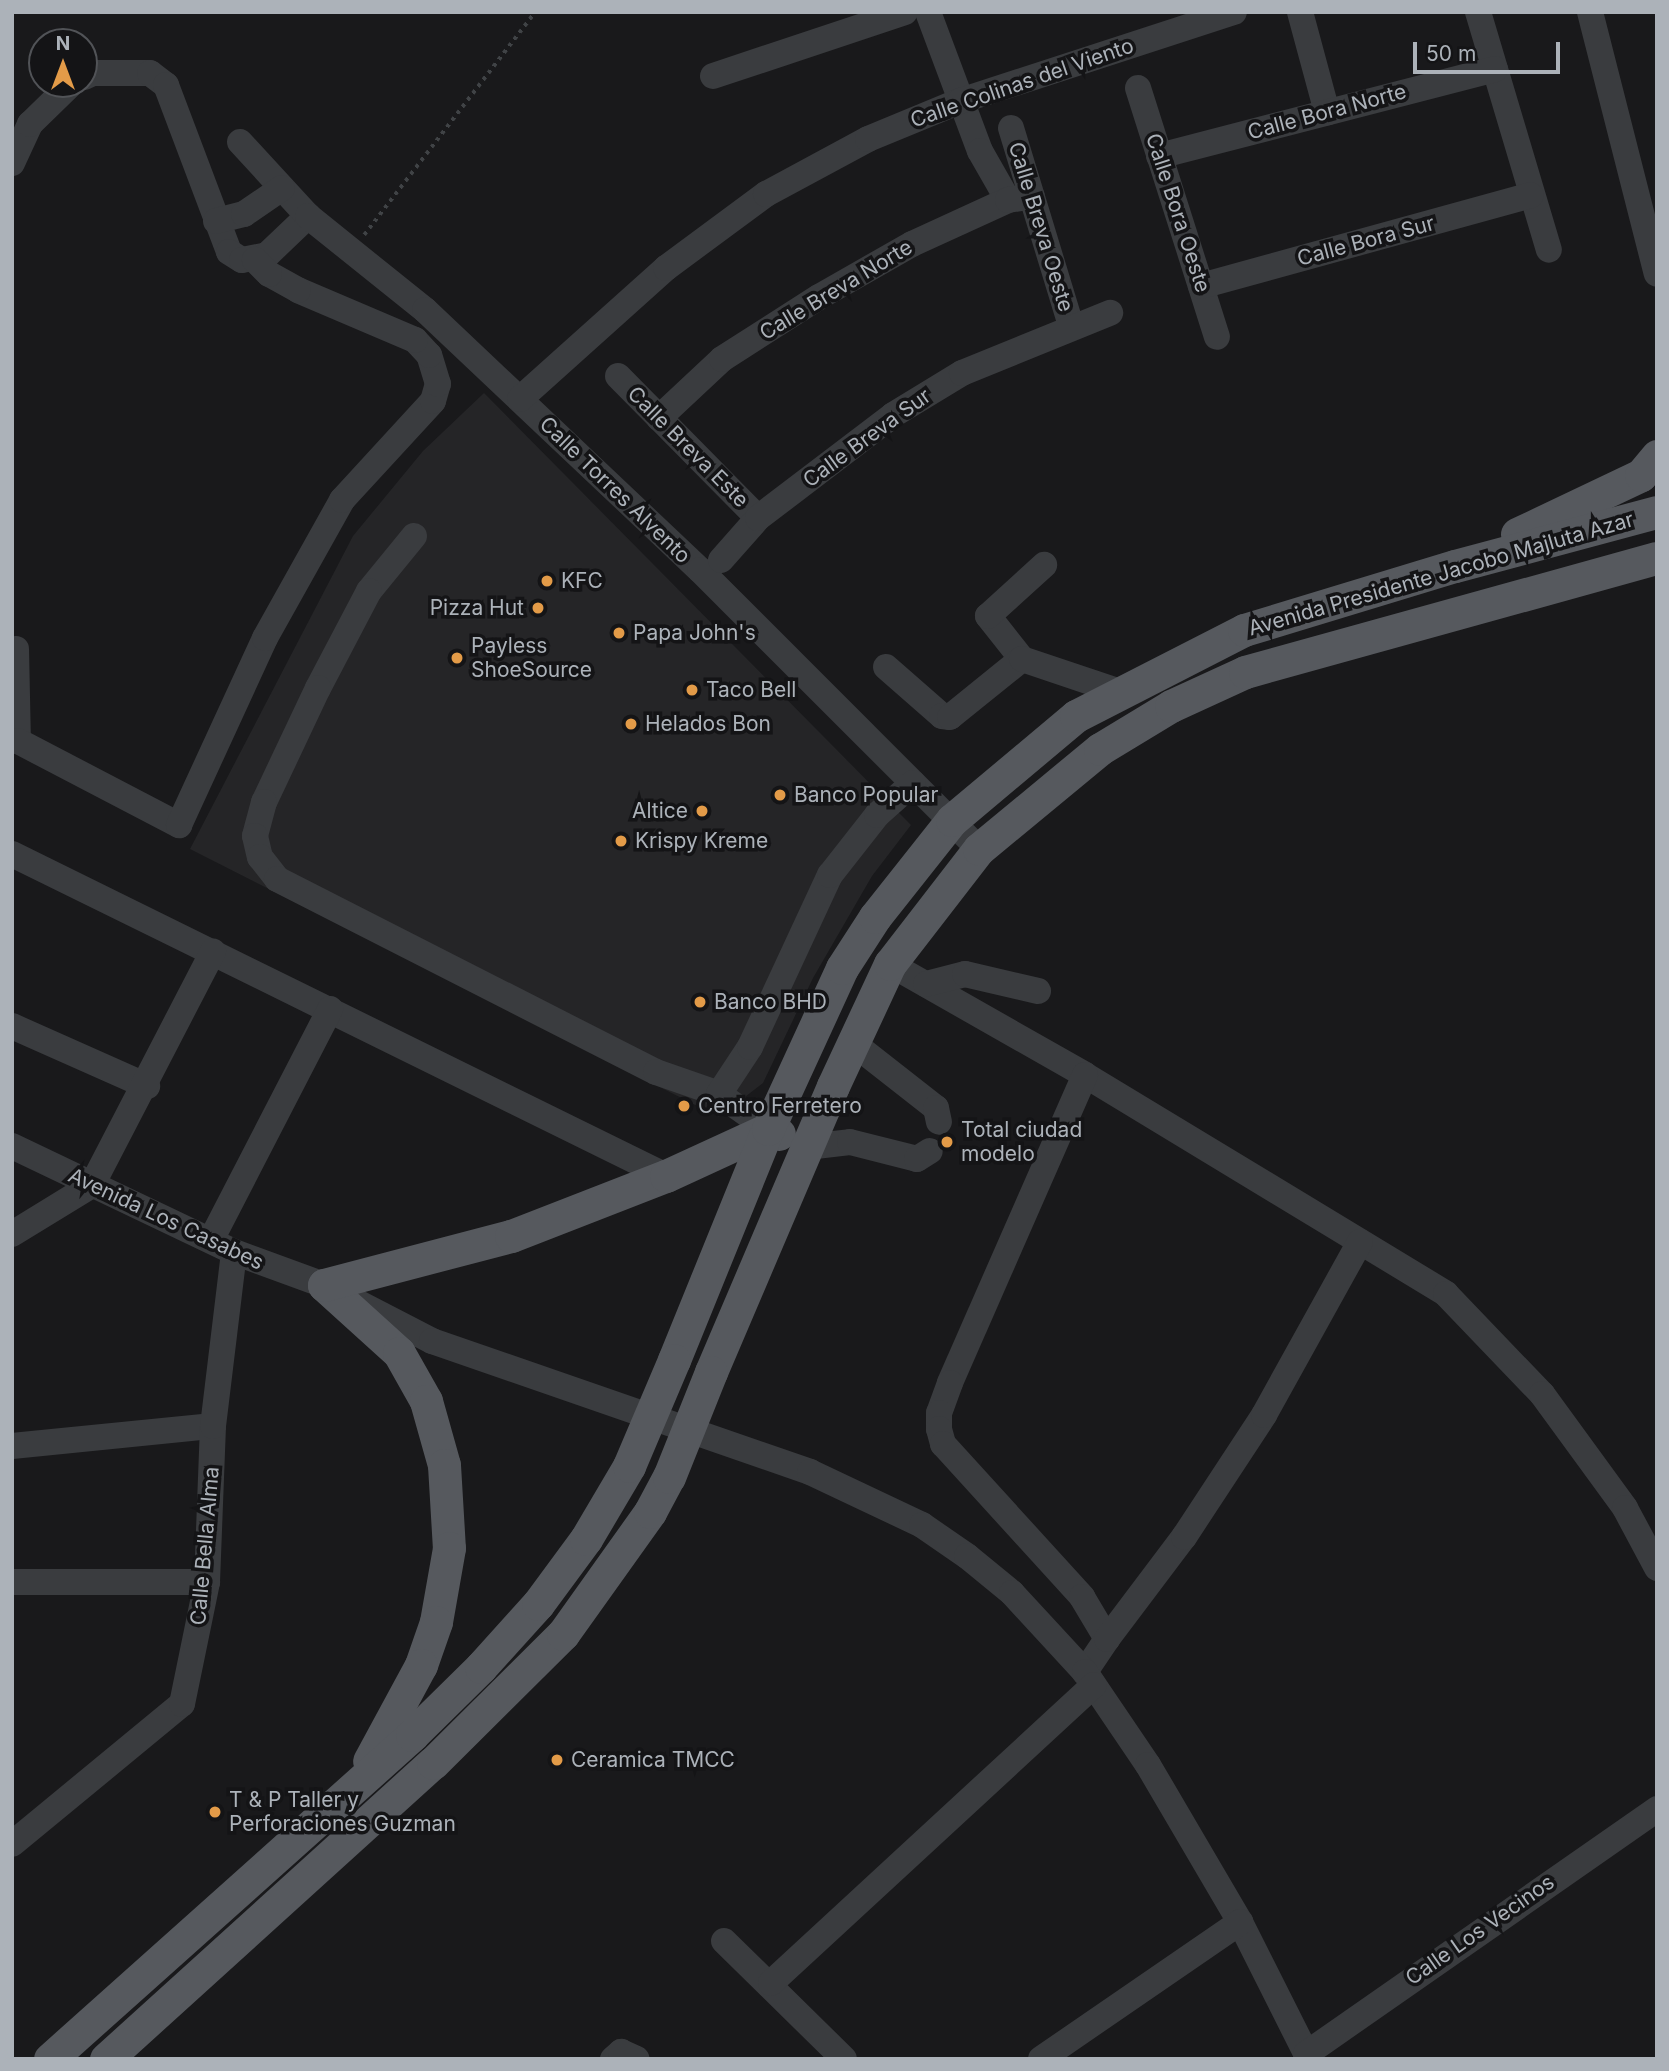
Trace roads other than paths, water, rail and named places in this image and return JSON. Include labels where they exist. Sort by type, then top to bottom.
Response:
[{"type":"main road","points":[[1455,566],[1641,475],[1657,456]]},
{"type":"main road","name":"Avenida Presidente Jacobo Majluta Azar","points":[[50,2059],[356,1784],[481,1667],[538,1604],[586,1539],[629,1466],[768,1129],[842,968],[875,917],[952,820],[1076,716],[1117,691],[1244,630],[1455,566],[1657,512]]},
{"type":"main road","name":"Avenida Presidente Jacobo Majluta Azar","points":[[106,2059],[433,1763],[563,1634],[650,1512],[669,1477],[807,1147],[890,964],[979,849],[1100,749],[1171,706],[1245,673],[1657,558]]},
{"type":"main road","points":[[324,1285],[511,1236],[666,1176],[768,1129],[807,1147]]},
{"type":"main road","points":[[324,1285],[399,1353],[426,1401],[444,1465],[449,1548],[436,1622],[421,1665],[356,1784]]},
{"type":"street","points":[[713,76],[905,12]]},
{"type":"street","points":[[928,12],[960,101],[1020,198]]},
{"type":"street","name":"Calle Colinas del Viento","points":[[520,400],[666,268],[766,194],[868,139],[960,101],[1234,12]]},
{"type":"street","points":[[1300,12],[1327,113]]},
{"type":"street","points":[[1478,12],[1549,250]]},
{"type":"street","points":[[1590,12],[1657,274]]},
{"type":"street","name":"Calle Bora Norte","points":[[1159,156],[1494,69]]},
{"type":"street","points":[[22,649],[18,741],[178,825],[265,638],[342,500],[433,401],[438,384],[429,355],[415,340],[370,317],[298,290],[269,274],[255,260],[229,252],[159,77],[98,74]]},
{"type":"street","name":"Calle Bora Oeste","points":[[1138,88],[1217,337]]},
{"type":"street","points":[[12,163],[30,124],[57,98]]},
{"type":"street","name":"Calle Breva Oeste","points":[[1011,128],[1020,198],[1071,326]]},
{"type":"street","name":"Calle Torres Alvento","points":[[240,142],[308,216],[425,310],[520,400],[979,849]]},
{"type":"street","points":[[216,221],[244,214],[282,188]]},
{"type":"street","name":"Calle Bora Sur","points":[[1201,286],[1531,195]]},
{"type":"street","name":"Calle Breva Norte","points":[[659,418],[722,359],[819,297],[912,244],[1020,198]]},
{"type":"street","points":[[255,260],[267,255],[308,216]]},
{"type":"street","name":"Calle Breva Sur","points":[[721,560],[758,519],[905,408],[962,373],[1071,326],[1110,313]]},
{"type":"street","name":"Calle Breva Este","points":[[618,376],[758,519]]},
{"type":"street","points":[[414,536],[369,591],[318,688],[264,802],[255,836],[260,858],[277,879],[656,1072],[719,1094],[768,1129]]},
{"type":"street","points":[[1044,565],[988,616],[1022,659],[1117,691]]},
{"type":"street","points":[[886,667],[942,716],[950,717],[1022,659]]},
{"type":"street","points":[[719,1094],[750,1047],[830,875],[877,815],[913,783]]},
{"type":"street","points":[[12,854],[666,1176]]},
{"type":"street","points":[[12,1234],[92,1185],[147,1086],[213,952]]},
{"type":"street","points":[[890,964],[1085,1075],[1446,1294],[1542,1394],[1625,1508],[1657,1568]]},
{"type":"street","points":[[926,984],[965,975],[1038,990]]},
{"type":"street","points":[[222,1246],[330,1009]]},
{"type":"street","points":[[12,1026],[147,1086]]},
{"type":"street","points":[[853,1043],[936,1108],[939,1122]]},
{"type":"street","points":[[1085,1075],[950,1383],[939,1413],[939,1429],[943,1444],[1082,1597],[1107,1639]]},
{"type":"street","points":[[807,1147],[850,1142],[917,1158],[930,1151]]},
{"type":"street","name":"Avenida Los Casabes","points":[[12,1146],[222,1246],[324,1285],[432,1341],[810,1472],[922,1525],[1012,1593],[1090,1679],[1147,1765],[1240,1923],[1308,2056]]},
{"type":"street","points":[[771,1983],[1090,1679],[1107,1639],[1184,1537],[1264,1415],[1360,1242]]},
{"type":"street","name":"Calle Bella Alma","points":[[12,1844],[182,1704],[206,1581],[222,1246]]},
{"type":"street","points":[[12,1446],[214,1426]]},
{"type":"street","points":[[12,1582],[206,1581]]},
{"type":"street","name":"Calle Los Vecinos","points":[[1308,2056],[1657,1809]]},
{"type":"street","points":[[1041,2059],[1240,1923]]},
{"type":"street","points":[[723,1941],[771,1983],[844,2059]]},
{"type":"street","points":[[613,2059],[621,2052],[637,2059]]},
{"type":"place","name":"KFC","points":[[547,581]]},
{"type":"place","name":"Pizza Hut","points":[[538,608]]},
{"type":"place","name":"Papa John's","points":[[619,633]]},
{"type":"place","name":"Payless ShoeSource","points":[[457,658]]},
{"type":"place","name":"Taco Bell","points":[[692,690]]},
{"type":"place","name":"Helados Bon","points":[[631,724]]},
{"type":"place","name":"Banco Popular","points":[[780,795]]},
{"type":"place","name":"Altice","points":[[702,811]]},
{"type":"place","name":"Krispy Kreme","points":[[621,841]]},
{"type":"place","name":"Banco BHD","points":[[700,1002]]},
{"type":"place","name":"Centro Ferretero","points":[[684,1106]]},
{"type":"place","name":"Total ciudad modelo","points":[[947,1142]]},
{"type":"place","name":"Ceramica TMCC","points":[[557,1760]]},
{"type":"place","name":"T & P Taller y Perforaciones Guzman","points":[[215,1812]]}]
